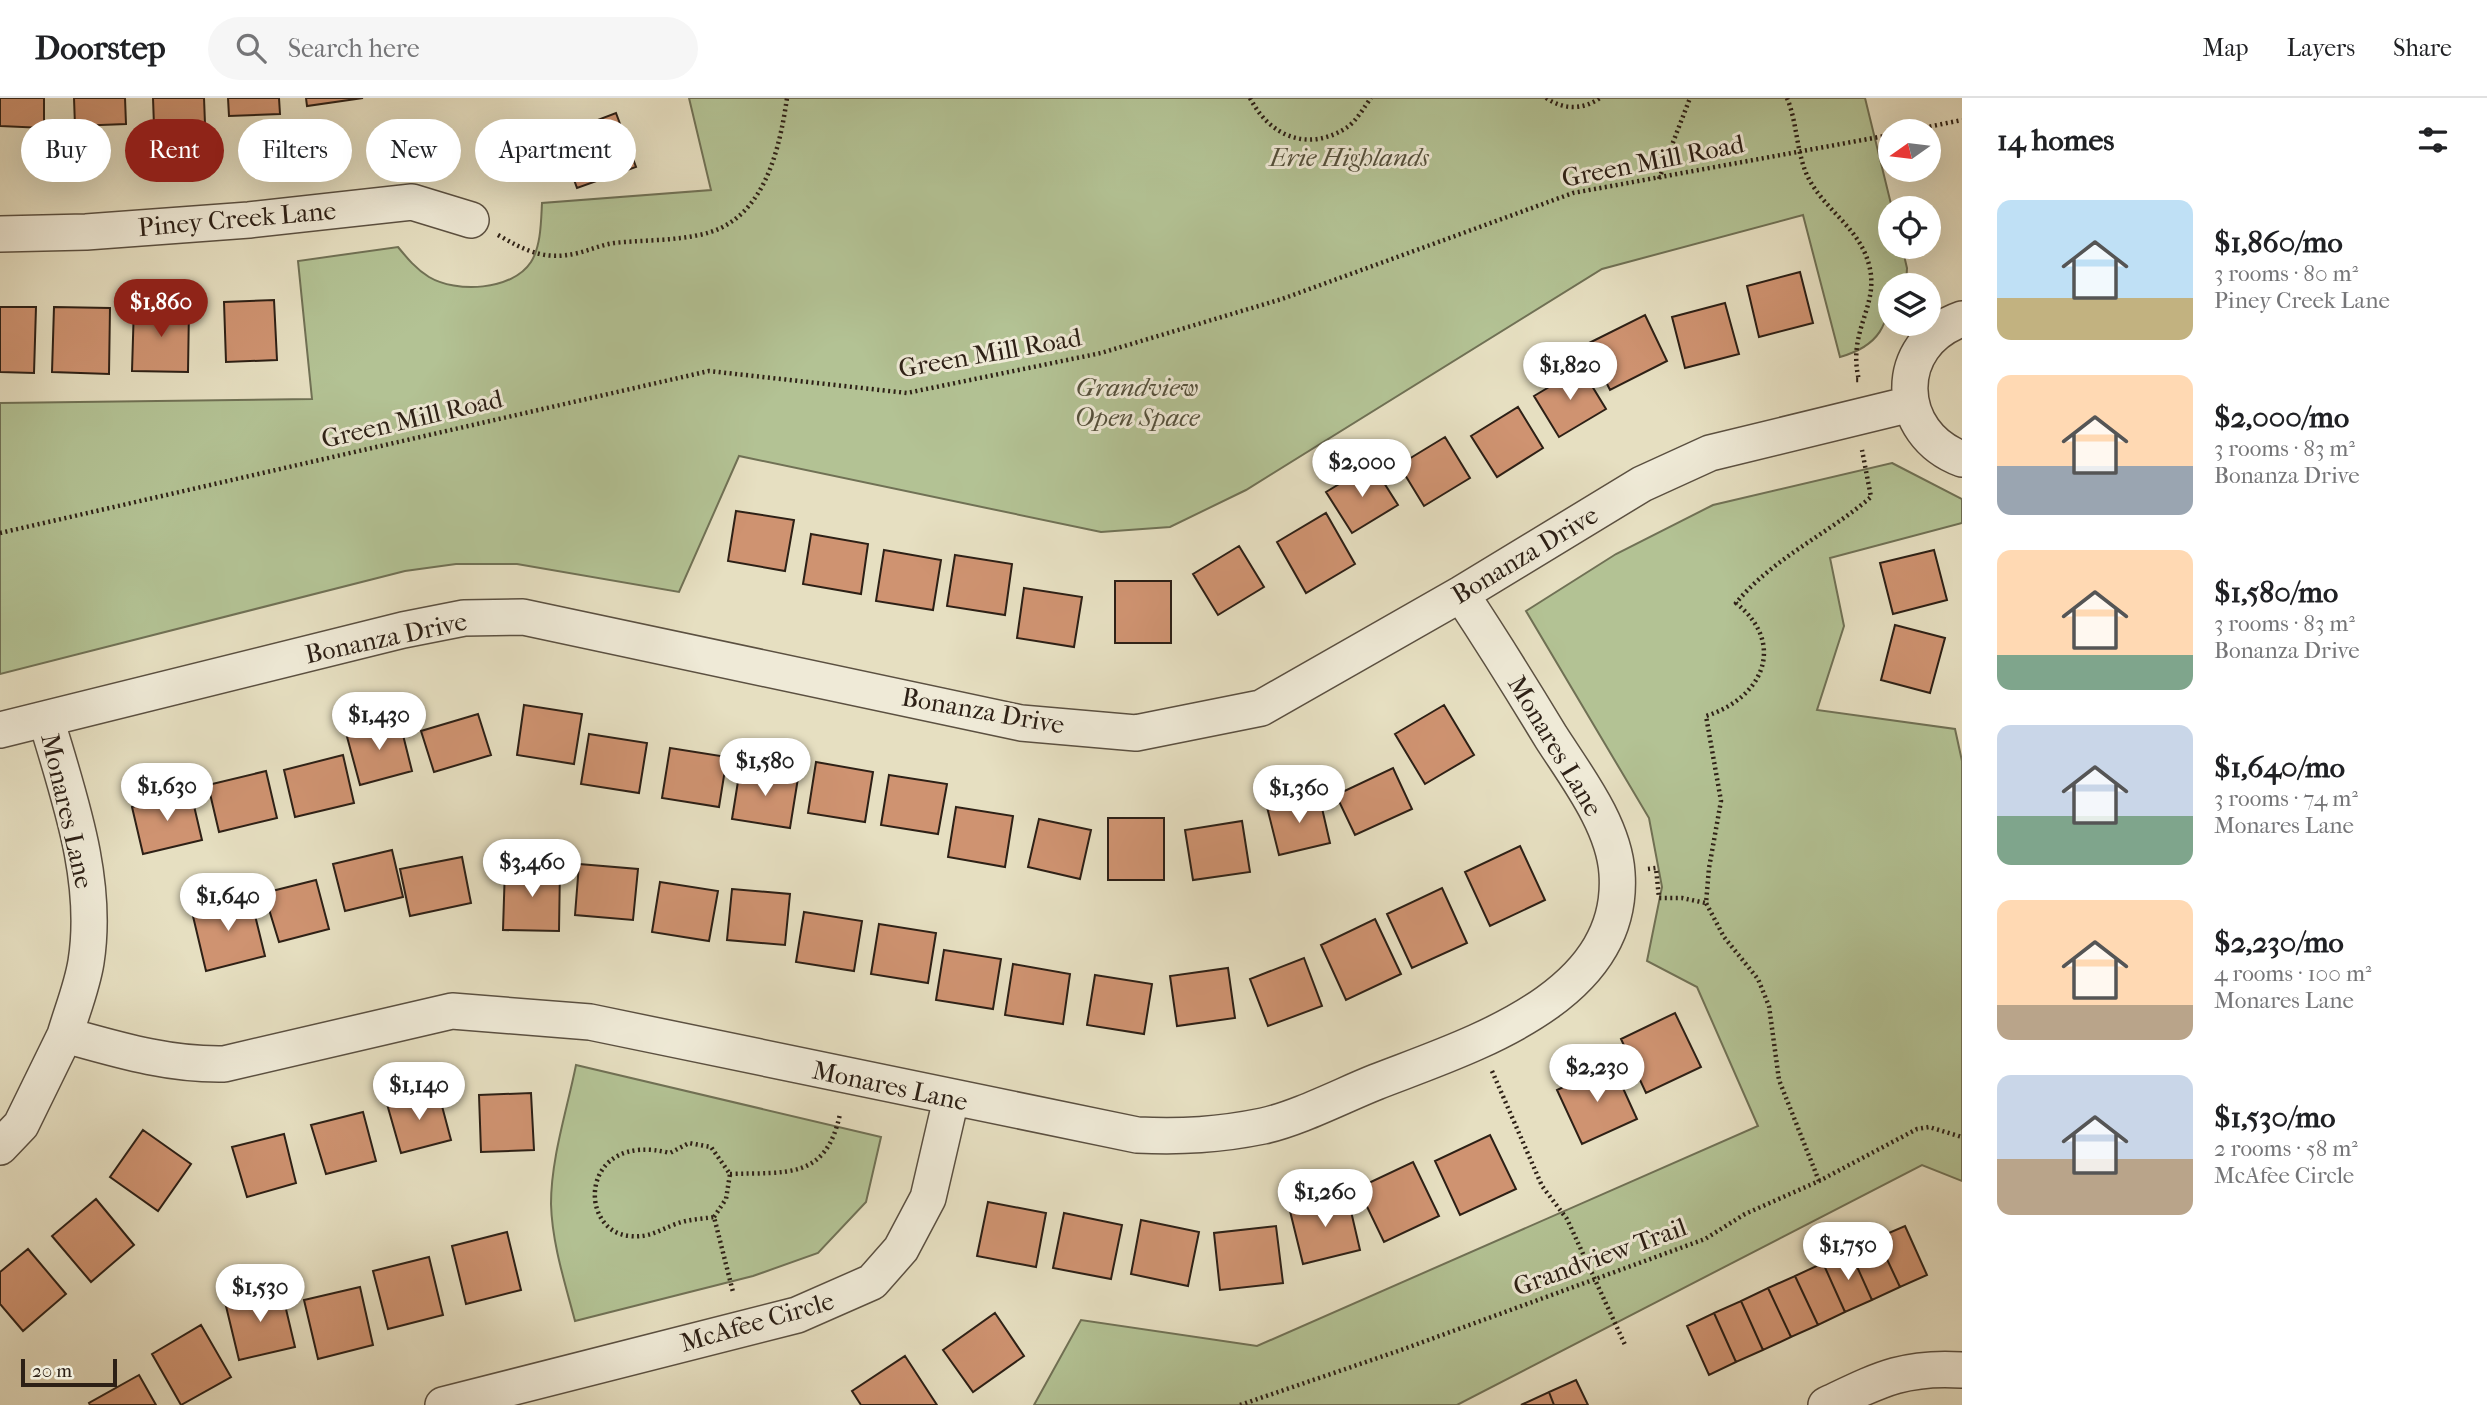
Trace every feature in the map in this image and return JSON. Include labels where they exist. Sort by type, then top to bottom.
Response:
[{"type":"street","name":"Piney Creek Lane","points":[[0,234],[86,232],[249,220],[412,202],[471,220]]},
{"type":"street","points":[[1962,320],[1948,324],[1929,339],[1916,358],[1910,381],[1911,404],[1923,432],[1944,452],[1962,459]]},
{"type":"street","name":"Bonanza Drive","points":[[0,730],[403,630],[464,618],[523,617],[1021,723],[1136,733],[1261,708],[1461,594],[1642,484],[1710,453],[1911,404]]},
{"type":"street","name":"Monares Lane","points":[[46,719],[69,795],[88,884],[86,962],[65,1035],[147,1058],[186,1065],[223,1064],[452,1011],[590,1022],[951,1099],[1137,1135],[1194,1137],[1266,1125],[1523,1021],[1579,977],[1602,942],[1615,905],[1617,872],[1600,815],[1461,594]]},
{"type":"street","points":[[0,1147],[21,1125],[65,1035]]},
{"type":"street","name":"McAfee Circle","points":[[443,1405],[797,1315],[872,1282],[901,1249],[928,1198],[951,1099]]},
{"type":"street","points":[[1826,1405],[1889,1375],[1927,1368],[1962,1370]]},
{"type":"path","points":[[518,246],[539,257],[551,257],[610,244],[700,235],[729,224],[754,201],[770,174],[782,135],[788,98]]},
{"type":"path","points":[[1250,98],[1260,116],[1288,138],[1320,140],[1348,127],[1371,98]]},
{"type":"path","points":[[1546,98],[1576,108],[1590,105],[1600,98]]},
{"type":"path","points":[[1659,180],[1690,98]]},
{"type":"path","points":[[1787,98],[1800,152],[1811,183],[1852,229],[1863,245],[1870,267],[1872,284],[1855,350],[1859,380]]},
{"type":"path","points":[[1941,124],[1962,120]]},
{"type":"path","name":"Green Mill Road","points":[[0,533],[709,370],[908,393],[1101,353],[1282,299],[1573,193],[1659,180],[1878,137]]},
{"type":"path","points":[[1819,1181],[1779,1080],[1769,1006],[1758,979],[1724,937],[1706,903],[1720,801],[1706,716],[1728,709],[1744,699],[1755,685],[1762,668],[1763,649],[1758,630],[1748,613],[1736,603],[1747,590],[1802,546],[1871,497],[1855,418]]},
{"type":"path","points":[[1643,869],[1656,868],[1659,898],[1706,903]]},
{"type":"path","points":[[1479,1041],[1542,1186],[1566,1219],[1626,1347]]},
{"type":"path","points":[[730,1174],[803,1168],[825,1154],[835,1138],[840,1114]]},
{"type":"path","name":"Grandview Trail","points":[[1240,1405],[1705,1239],[1745,1214],[1819,1181],[1917,1129],[1929,1127],[1962,1137]]},
{"type":"path","points":[[689,1143],[710,1147],[730,1174],[726,1199],[714,1217],[678,1223],[650,1237],[626,1236],[604,1222],[595,1200],[597,1178],[608,1159],[629,1149],[653,1149],[670,1153],[689,1143]]},
{"type":"path","points":[[714,1217],[733,1292]]},
{"type":"green space","points":[[689,98],[1865,98],[1878,151],[1878,182],[1886,182],[1889,196],[1878,196],[1878,259],[1905,259],[1907,273],[1878,273],[1878,334],[1864,347],[1840,357],[1803,215],[1602,269],[1246,490],[1170,527],[1101,532],[739,456],[679,592],[517,564],[456,564],[405,571],[0,674],[0,403],[312,399],[298,261],[398,247],[420,270],[440,282],[468,287],[497,284],[522,272],[531,262],[540,234],[542,203],[711,190]]},
{"type":"green space","points":[[1892,463],[1962,499],[1962,523],[1830,558],[1844,626],[1817,710],[1955,729],[1962,761],[1962,1181],[1922,1165],[1457,1405],[1034,1405],[1081,1320],[1257,1346],[1758,1126],[1697,987],[1647,961],[1662,887],[1649,818],[1526,611],[1616,554],[1713,505]]},
{"type":"green space","points":[[576,1065],[881,1137],[866,1202],[818,1253],[753,1276],[575,1321],[556,1248],[551,1204],[557,1152]]},
{"type":"building","points":[[0,98],[44,98],[44,119],[21,119],[21,127],[0,126]]},
{"type":"building","points":[[74,98],[125,98],[125,124],[111,125],[111,119],[75,119]]},
{"type":"building","points":[[153,98],[204,98],[205,119],[154,119]]},
{"type":"building","points":[[228,98],[279,98],[280,114],[229,116]]},
{"type":"building","points":[[306,98],[363,98],[307,106]]},
{"type":"building","points":[[616,113],[618,119],[600,119]]},
{"type":"building","points":[[575,182],[594,182],[577,188]]},
{"type":"building","points":[[1800,272],[1813,323],[1759,337],[1747,286]]},
{"type":"building","points":[[274,300],[277,360],[226,362],[224,302]]},
{"type":"building","points":[[1725,303],[1739,354],[1685,368],[1672,317]]},
{"type":"building","points":[[134,305],[189,307],[188,372],[132,371]]},
{"type":"building","points":[[0,307],[36,307],[34,373],[0,372]]},
{"type":"building","points":[[54,307],[110,308],[109,374],[52,372]]},
{"type":"building","points":[[1645,315],[1667,361],[1610,390],[1587,344]]},
{"type":"building","points":[[1581,368],[1606,409],[1559,437],[1534,396]]},
{"type":"building","points":[[1518,407],[1543,448],[1497,477],[1471,436]]},
{"type":"building","points":[[1445,437],[1470,478],[1424,506],[1399,465]]},
{"type":"building","points":[[1372,464],[1398,505],[1352,533],[1326,492]]},
{"type":"building","points":[[736,511],[794,520],[785,571],[728,561]]},
{"type":"building","points":[[1326,513],[1355,564],[1306,593],[1277,542]]},
{"type":"building","points":[[811,534],[868,544],[861,594],[803,584]]},
{"type":"building","points":[[1239,546],[1264,587],[1218,615],[1193,574]]},
{"type":"building","points":[[884,550],[941,560],[933,610],[876,601]]},
{"type":"building","points":[[1934,550],[1947,600],[1893,614],[1880,563]]},
{"type":"building","points":[[955,555],[1012,564],[1005,615],[947,606]]},
{"type":"building","points":[[1115,581],[1171,581],[1171,643],[1115,643]]},
{"type":"building","points":[[1024,588],[1082,597],[1074,647],[1017,638]]},
{"type":"building","points":[[1895,625],[1945,638],[1930,693],[1881,680]]},
{"type":"building","points":[[524,705],[582,714],[574,764],[517,755]]},
{"type":"building","points":[[1444,705],[1474,755],[1425,784],[1395,734]]},
{"type":"building","points":[[478,714],[491,755],[434,772],[421,731]]},
{"type":"building","points":[[399,719],[412,771],[360,785],[346,733]]},
{"type":"building","points":[[589,734],[647,743],[639,793],[581,784]]},
{"type":"building","points":[[670,748],[727,757],[719,807],[662,798]]},
{"type":"building","points":[[343,755],[354,803],[295,817],[284,770]]},
{"type":"building","points":[[816,762],[873,772],[865,822],[808,813]]},
{"type":"building","points":[[1393,768],[1412,809],[1355,835],[1336,795]]},
{"type":"building","points":[[740,769],[798,778],[790,828],[732,819]]},
{"type":"building","points":[[266,771],[277,818],[219,832],[208,785]]},
{"type":"building","points":[[889,775],[947,784],[938,834],[881,825]]},
{"type":"building","points":[[191,793],[202,840],[143,854],[132,807]]},
{"type":"building","points":[[1319,795],[1330,843],[1279,855],[1267,807]]},
{"type":"building","points":[[956,807],[1013,816],[1005,867],[948,857]]},
{"type":"building","points":[[1108,818],[1164,818],[1164,880],[1108,880]]},
{"type":"building","points":[[1039,819],[1091,830],[1080,879],[1028,867]]},
{"type":"building","points":[[1242,821],[1250,872],[1193,880],[1185,830]]},
{"type":"building","points":[[1520,846],[1545,900],[1490,926],[1465,872]]},
{"type":"building","points":[[392,850],[403,897],[345,911],[333,864]]},
{"type":"building","points":[[462,857],[471,903],[410,916],[400,869]]},
{"type":"building","points":[[579,864],[638,869],[633,920],[575,915]]},
{"type":"building","points":[[505,867],[560,868],[559,931],[503,930]]},
{"type":"building","points":[[316,880],[329,929],[279,942],[264,893]]},
{"type":"building","points":[[660,882],[718,891],[709,941],[652,932]]},
{"type":"building","points":[[1442,888],[1467,943],[1412,968],[1387,914]]},
{"type":"building","points":[[732,889],[790,894],[785,945],[727,940]]},
{"type":"building","points":[[250,895],[265,956],[206,971],[192,912]]},
{"type":"building","points":[[804,912],[862,921],[854,971],[796,962]]},
{"type":"building","points":[[1375,919],[1401,974],[1346,1000],[1321,945]]},
{"type":"building","points":[[879,924],[936,933],[928,983],[871,974]]},
{"type":"building","points":[[944,950],[1001,959],[993,1009],[936,1000]]},
{"type":"building","points":[[1304,958],[1322,1006],[1268,1026],[1250,979]]},
{"type":"building","points":[[1013,964],[1070,974],[1063,1024],[1005,1015]]},
{"type":"building","points":[[1228,968],[1235,1018],[1177,1026],[1170,976]]},
{"type":"building","points":[[1095,975],[1152,984],[1144,1034],[1087,1025]]},
{"type":"building","points":[[1675,1013],[1701,1067],[1646,1093],[1621,1039]]},
{"type":"building","points":[[1612,1064],[1637,1119],[1582,1144],[1557,1090]]},
{"type":"building","points":[[438,1091],[451,1140],[401,1153],[387,1104]]},
{"type":"building","points":[[531,1093],[534,1150],[481,1152],[479,1095]]},
{"type":"building","points":[[363,1112],[376,1161],[326,1174],[311,1125]]},
{"type":"building","points":[[143,1130],[191,1164],[158,1211],[110,1177]]},
{"type":"building","points":[[284,1134],[296,1183],[247,1197],[232,1147]]},
{"type":"building","points":[[1490,1135],[1516,1189],[1460,1215],[1435,1161]]},
{"type":"building","points":[[1413,1162],[1439,1216],[1384,1242],[1358,1188]]},
{"type":"building","points":[[1347,1194],[1360,1250],[1303,1264],[1289,1207]]},
{"type":"building","points":[[96,1199],[134,1245],[91,1282],[52,1236]]},
{"type":"building","points":[[988,1202],[1046,1213],[1036,1267],[977,1256]]},
{"type":"building","points":[[1064,1213],[1122,1225],[1111,1279],[1053,1268]]},
{"type":"building","points":[[1141,1220],[1199,1232],[1188,1286],[1131,1274]]},
{"type":"building","points":[[1276,1226],[1283,1283],[1220,1290],[1214,1233]]},
{"type":"building","points":[[1905,1226],[1927,1275],[1900,1287],[1877,1238]]},
{"type":"building","points":[[507,1232],[521,1290],[466,1304],[452,1246]]},
{"type":"building","points":[[1877,1238],[1900,1287],[1872,1300],[1850,1251]]},
{"type":"building","points":[[28,1249],[66,1294],[23,1331],[0,1304],[0,1272]]},
{"type":"building","points":[[1850,1251],[1872,1300],[1845,1312],[1823,1263]]},
{"type":"building","points":[[429,1257],[443,1315],[388,1329],[373,1271]]},
{"type":"building","points":[[1823,1263],[1845,1312],[1818,1325],[1795,1276]]},
{"type":"building","points":[[1795,1276],[1818,1325],[1791,1337],[1768,1288]]},
{"type":"building","points":[[360,1287],[373,1345],[318,1359],[304,1300]]},
{"type":"building","points":[[281,1288],[295,1347],[239,1360],[225,1302]]},
{"type":"building","points":[[1768,1288],[1791,1337],[1763,1350],[1741,1301]]},
{"type":"building","points":[[1741,1301],[1763,1350],[1736,1362],[1714,1313]]},
{"type":"building","points":[[995,1313],[1024,1356],[973,1392],[943,1350]]},
{"type":"building","points":[[1714,1313],[1736,1362],[1709,1375],[1687,1326]]},
{"type":"building","points":[[201,1325],[231,1377],[181,1405],[152,1354]]},
{"type":"building","points":[[905,1356],[937,1405],[861,1405],[852,1391]]},
{"type":"building","points":[[139,1375],[156,1405],[90,1405],[89,1403]]},
{"type":"building","points":[[1576,1380],[1588,1405],[1554,1405],[1549,1392]]},
{"type":"building","points":[[1549,1392],[1554,1405],[1521,1405]]},
{"type":"park label","name":"Erie Highlands","points":[[1349,157]]},
{"type":"park label","name":"Grandview Open Space","points":[[1137,402]]}]
